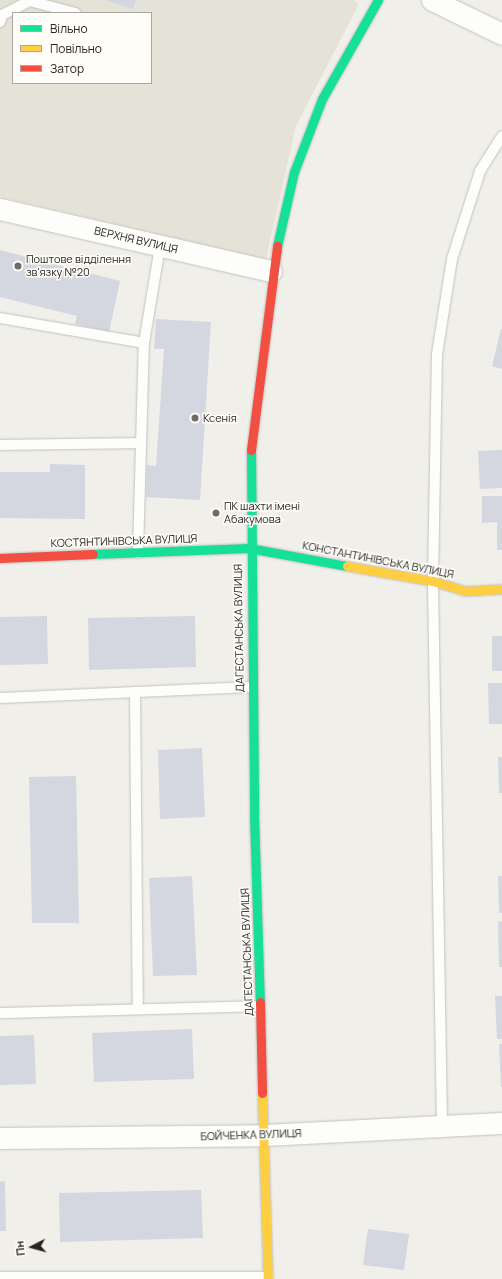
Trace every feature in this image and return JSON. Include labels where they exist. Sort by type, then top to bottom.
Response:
[{"type":"street","name":"ДАГЕСТАНСЬКА ВУЛИЦЯ","points":[[268,1278],[249,548],[251,452],[271,271],[294,172],[322,98],[378,0]]},
{"type":"street","points":[[432,0],[502,34]]},
{"type":"street","name":"ВЕРХНЯ ВУЛИЦЯ","points":[[0,209],[271,271]]},
{"type":"street","name":"КОНСТАНТИНІВСЬКА ВУЛИЦЯ","points":[[249,548],[433,581],[465,591],[502,589]]},
{"type":"street","name":"КОСТЯНТИНІВСЬКА ВУЛИЦЯ","points":[[0,558],[249,548]]},
{"type":"street","name":"БОЙЧЕНКА ВУЛИЦЯ","points":[[0,1138],[264,1136],[502,1123]]},
{"type":"lane","points":[[0,22],[2,15],[30,1],[71,12]]},
{"type":"lane","points":[[442,1126],[433,581],[437,354],[452,259],[480,171],[502,136]]},
{"type":"lane","points":[[138,553],[144,343],[160,246]]},
{"type":"lane","points":[[0,318],[144,343]]},
{"type":"lane","points":[[0,445],[141,443]]},
{"type":"lane","points":[[0,698],[252,687]]},
{"type":"lane","points":[[135,692],[138,1009]]},
{"type":"lane","points":[[0,1013],[260,1006]]},
{"type":"lane","points":[[0,1277],[268,1278]]},
{"type":"shaded area","points":[[0,0],[353,0],[359,4],[296,126],[266,259],[0,197]]},
{"type":"building","points":[[105,0],[136,0],[133,9]]},
{"type":"building","points":[[0,250],[120,281],[109,332],[75,324],[77,316],[0,297]]},
{"type":"building","points":[[156,319],[211,322],[200,500],[146,497],[147,465],[156,466],[164,349],[154,349]]},
{"type":"building","points":[[502,329],[502,369],[492,366]]},
{"type":"building","points":[[502,450],[502,488],[480,489],[478,451]]},
{"type":"building","points":[[50,464],[85,465],[85,519],[0,518],[0,472],[50,472]]},
{"type":"building","points":[[482,496],[502,496],[502,550],[497,550],[497,522],[482,523]]},
{"type":"building","points":[[47,616],[48,664],[0,665],[0,617]]},
{"type":"building","points":[[195,616],[196,667],[89,670],[88,618]]},
{"type":"building","points":[[492,636],[502,636],[502,671],[492,671]]},
{"type":"building","points":[[488,683],[502,683],[502,724],[489,724]]},
{"type":"building","points":[[202,748],[205,817],[160,819],[158,750]]},
{"type":"building","points":[[498,757],[502,757],[502,793],[499,793]]},
{"type":"building","points":[[76,776],[79,923],[32,923],[29,777]]},
{"type":"building","points":[[192,876],[197,975],[153,976],[149,878]]},
{"type":"building","points":[[498,876],[502,876],[502,913],[499,913]]},
{"type":"building","points":[[502,921],[502,967],[499,967],[498,922]]},
{"type":"building","points":[[495,996],[502,996],[502,1039],[497,1039]]},
{"type":"building","points":[[192,1029],[194,1079],[94,1082],[92,1033]]},
{"type":"building","points":[[34,1035],[36,1084],[0,1085],[0,1036]]},
{"type":"building","points":[[499,1044],[502,1044],[502,1087],[501,1087]]},
{"type":"building","points":[[5,1181],[6,1231],[0,1231],[0,1182]]},
{"type":"building","points":[[201,1190],[203,1238],[60,1242],[59,1193]]},
{"type":"building","points":[[368,1229],[409,1234],[404,1270],[363,1265]]},
{"type":"traffic: fast","points":[[277,246],[294,172],[322,99],[378,0]]},
{"type":"traffic: fast","points":[[251,450],[254,815],[260,1002]]},
{"type":"traffic: fast","points":[[93,554],[249,548],[347,566]]},
{"type":"traffic: slow","points":[[347,566],[433,581],[465,591],[502,589]]},
{"type":"traffic: slow","points":[[262,1093],[268,1279]]},
{"type":"traffic: jam","points":[[251,450],[277,246]]},
{"type":"traffic: jam","points":[[0,558],[93,554]]},
{"type":"traffic: jam","points":[[260,1002],[262,1093]]},
{"type":"place","name":"Поштове відділення зв'язку №20","points":[[18,266]]},
{"type":"place","name":"Ксенія","points":[[195,418]]},
{"type":"place","name":"ПК шахти імені Абакумова","points":[[216,513]]}]
